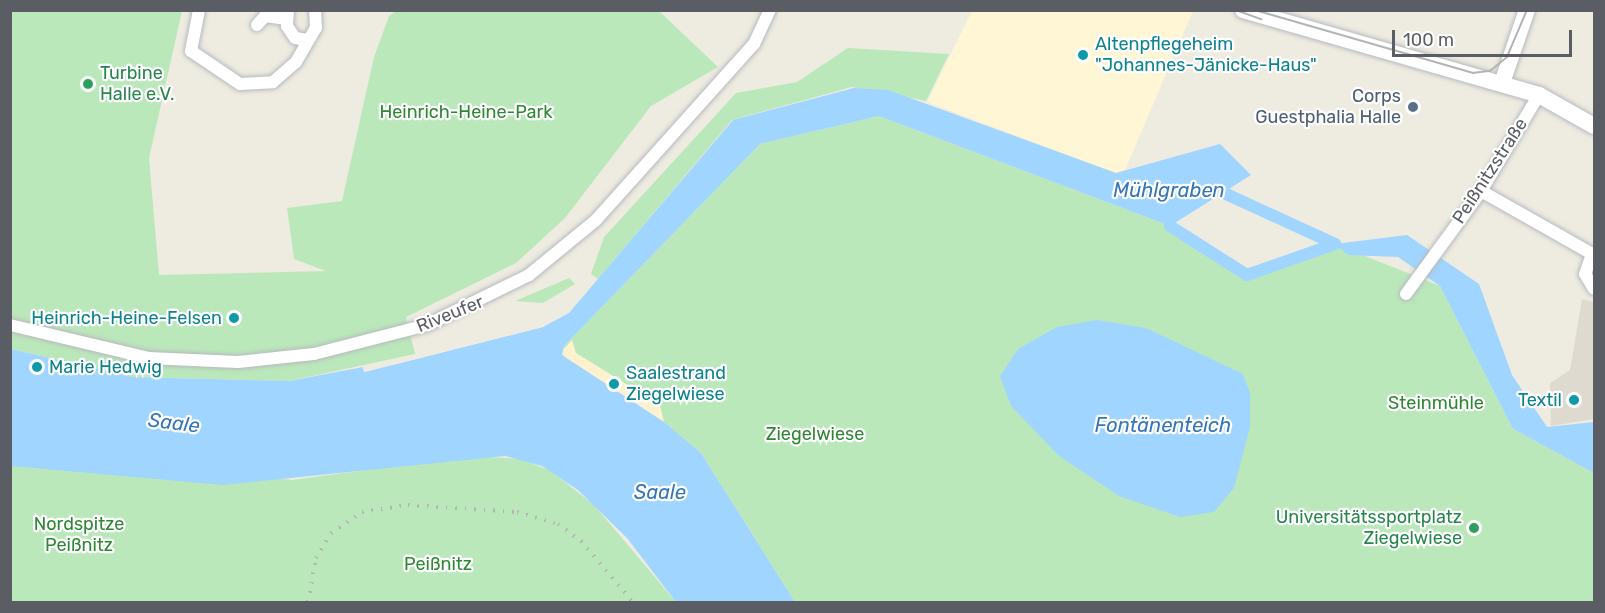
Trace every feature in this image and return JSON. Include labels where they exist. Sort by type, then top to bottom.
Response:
[{"type":"street","points":[[199,10],[191,51],[240,84],[273,82],[296,62],[316,28],[315,10]]},
{"type":"street","name":"Riveufer","points":[[10,325],[148,358],[238,362],[314,354],[427,325],[529,275],[596,220],[754,44],[770,10]]},
{"type":"street","points":[[1243,10],[1539,95],[1594,126]]},
{"type":"street","points":[[1502,83],[1527,10]]},
{"type":"street","points":[[257,25],[265,16],[288,15],[295,38],[308,40]]},
{"type":"street","name":"Peißnitzstraße","points":[[1406,294],[1481,190],[1539,95]]},
{"type":"street","points":[[1481,190],[1593,254],[1585,274],[1594,289]]},
{"type":"shaded area","points":[[972,11],[1193,11],[1125,170],[1116,173],[927,102]]},
{"type":"shaded area","points":[[1582,299],[1594,302],[1594,419],[1551,426],[1550,383],[1570,370]]},
{"type":"green space","name":"Heinrich-Heine-Park","points":[[10,11],[182,11],[149,158],[159,275],[326,271],[294,259],[287,208],[342,201],[374,57],[389,16],[396,11],[659,11],[718,67],[651,106],[565,218],[516,263],[406,317],[415,354],[289,381],[133,377],[11,349]]},
{"type":"green space","points":[[848,48],[949,54],[926,101],[852,87],[732,120],[598,279],[591,274],[604,237],[736,93],[797,82]]},
{"type":"green space","name":"Ziegelwiese","points":[[879,116],[1170,226],[1247,275],[1335,244],[1440,286],[1513,429],[1594,473],[1594,602],[795,602],[701,453],[664,422],[569,363],[564,346],[760,144]]},
{"type":"green space","points":[[569,278],[575,284],[543,303],[515,301]]},
{"type":"green space","points":[[10,447],[292,480],[470,456],[521,459],[551,471],[594,505],[676,602],[11,602]]},
{"type":"sand","name":"Saalestrand Ziegelwiese","points":[[572,340],[576,353],[660,405],[664,422],[569,363],[562,351]]},
{"type":"water","name":"Saale","points":[[854,88],[888,90],[1116,173],[1220,144],[1251,175],[1170,226],[879,116],[760,144],[564,346],[562,355],[664,422],[701,453],[795,602],[676,602],[627,538],[578,490],[542,466],[505,456],[223,485],[11,466],[11,349],[133,377],[289,381],[363,367],[364,372],[543,327],[569,313],[733,120]]},
{"type":"water","points":[[1407,235],[1479,284],[1512,375],[1547,427],[1594,422],[1594,473],[1513,429],[1440,286],[1398,257],[1348,255],[1335,244]]},
{"type":"water","name":"Fontänenteich","points":[[1097,320],[1146,328],[1243,374],[1250,393],[1250,427],[1234,488],[1214,512],[1180,517],[1119,496],[1059,456],[1011,406],[1000,376],[1018,349],[1057,327]]},
{"type":"pier","points":[[548,321],[543,327],[364,372],[363,367]]},
{"type":"waterway","name":"Mühlgraben","points":[[1226,194],[1335,244]]},
{"type":"waterway","name":"Mühlgraben","points":[[1170,226],[1247,275],[1335,244]]},
{"type":"tram line","points":[[1236,10],[1261,19]]},
{"type":"tram line","points":[[1255,10],[1473,73],[1490,71],[1507,57],[1527,10]]},
{"type":"railway","points":[[308,602],[316,558],[331,533],[362,512],[408,505],[517,512],[558,524],[581,541],[633,602]]},
{"type":"place","name":"Altenpflegeheim \"Johannes-Jänicke-Haus\"","points":[[1083,55]]},
{"type":"place","name":"Turbine Halle e.V.","points":[[88,84]]},
{"type":"place","name":"Corps Guestphalia Halle","points":[[1413,107]]},
{"type":"place","name":"Heinrich-Heine-Felsen","points":[[234,318]]},
{"type":"place","name":"Marie Hedwig","points":[[37,367]]},
{"type":"place","name":"Saalestrand Ziegelwiese","points":[[614,384]]},
{"type":"place","name":"Textil","points":[[1574,400]]},
{"type":"place","name":"Universitätssportplatz Ziegelwiese","points":[[1474,528]]},
{"type":"park label","name":"Steinmühle","points":[[1436,403]]},
{"type":"park label","name":"Nordspitze Peißnitz","points":[[79,535]]},
{"type":"park label","name":"Peißnitz","points":[[438,564]]}]
